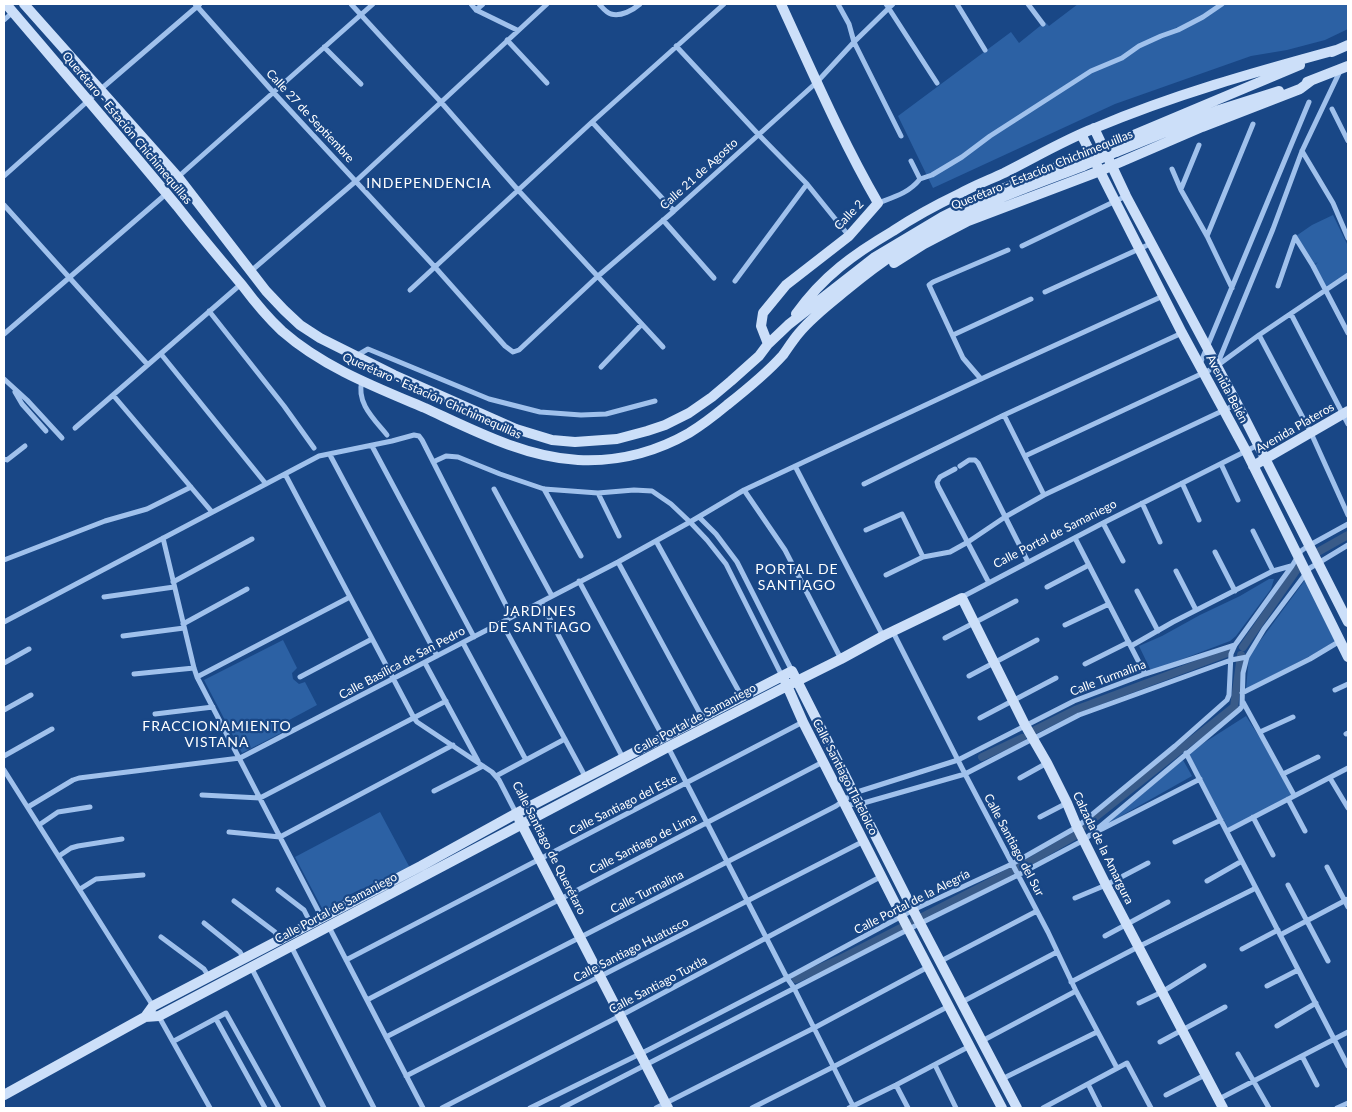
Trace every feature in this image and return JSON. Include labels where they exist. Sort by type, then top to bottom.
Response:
[{"type":"street","name":"Querétaro - Estación Chichimequillas","points":[[6,4],[89,100],[264,312],[282,330],[325,361],[362,380],[492,438],[516,447],[557,458],[576,460],[616,459],[648,452],[692,431],[743,392],[783,354],[800,332],[850,287],[909,244],[949,222],[985,204],[1348,46]]},
{"type":"street","name":"Querétaro - Estación Chichimequillas","points":[[24,4],[178,177],[266,291],[300,325],[320,338],[394,375],[516,429],[552,440],[597,442],[617,439],[648,432],[689,413],[731,381],[759,356],[768,344],[788,325],[875,257],[942,217],[980,198],[1081,162]]},
{"type":"street","points":[[351,4],[597,277],[663,347]]},
{"type":"street","points":[[178,177],[373,4]]},
{"type":"street","points":[[471,4],[476,10],[517,30]]},
{"type":"street","points":[[476,10],[483,4]]},
{"type":"street","points":[[251,272],[356,181],[440,101],[547,4]]},
{"type":"street","points":[[599,4],[609,14],[618,15],[633,10],[640,4]]},
{"type":"street","points":[[410,290],[592,122],[724,4]]},
{"type":"street","name":"Calle 2","points":[[768,344],[761,326],[762,313],[786,285],[849,236],[878,203],[817,82],[781,4]]},
{"type":"street","points":[[838,4],[849,24],[854,42],[901,136]]},
{"type":"street","points":[[957,4],[985,50]]},
{"type":"street","points":[[1028,4],[1043,24]]},
{"type":"street","points":[[878,203],[896,198],[920,179],[932,175],[962,157],[997,131],[1091,71],[1122,58],[1139,46],[1160,36],[1203,18],[1222,4]]},
{"type":"street","points":[[4,176],[197,5]]},
{"type":"street","name":"Calle 27 de Septiembre","points":[[197,5],[274,93],[434,266],[505,346],[513,352]]},
{"type":"street","points":[[889,5],[937,83]]},
{"type":"street","name":"Calle 21 de Agosto","points":[[513,352],[519,350],[597,277],[674,211],[817,82],[889,5]]},
{"type":"street","points":[[4,20],[13,12]]},
{"type":"street","points":[[507,40],[547,83]]},
{"type":"street","points":[[676,46],[807,184],[849,236]]},
{"type":"street","points":[[324,47],[361,84]]},
{"type":"street","points":[[788,325],[806,299],[846,260],[928,209],[1094,128],[1186,94],[1336,50]]},
{"type":"street","name":"Querétaro - Estación Chichimequillas","points":[[1114,148],[1219,110],[1345,68]]},
{"type":"street","points":[[1216,366],[1273,229],[1302,151],[1345,68]]},
{"type":"street","points":[[783,354],[835,306],[858,288],[924,244],[968,221],[1100,171],[1202,127],[1300,89],[1312,80]]},
{"type":"street","points":[[1202,369],[1208,347],[1309,102]]},
{"type":"street","points":[[1332,109],[1348,142]]},
{"type":"street","points":[[592,122],[674,211]]},
{"type":"street","points":[[1207,236],[1253,124]]},
{"type":"street","name":"Avenida Belén","points":[[1094,128],[1150,244],[1208,347],[1348,622]]},
{"type":"street","name":"Avenida Belén","points":[[1081,134],[1182,333],[1246,451],[1348,657]]},
{"type":"street","points":[[1181,190],[1198,145]]},
{"type":"street","points":[[1302,151],[1333,203],[1348,238]]},
{"type":"street","points":[[911,161],[920,179]]},
{"type":"street","points":[[1172,169],[1232,288]]},
{"type":"street","points":[[735,281],[807,184]]},
{"type":"street","points":[[4,334],[166,194]]},
{"type":"street","points":[[1022,246],[1126,196]]},
{"type":"street","points":[[4,205],[148,365]]},
{"type":"street","points":[[663,220],[714,278]]},
{"type":"street","points":[[1278,286],[1295,237],[1313,266],[1348,333]]},
{"type":"street","points":[[1045,292],[1150,244]]},
{"type":"street","points":[[981,378],[963,358],[929,286],[933,282],[1008,250]]},
{"type":"street","points":[[1025,456],[1202,369],[1216,366],[1348,275]]},
{"type":"street","points":[[75,428],[241,284]]},
{"type":"street","name":"Calle Basílica de San Pedro","points":[[28,807],[79,778],[240,758],[618,562],[744,490],[981,378],[1164,296]]},
{"type":"street","points":[[952,335],[1031,299]]},
{"type":"street","points":[[209,311],[284,406],[314,448]]},
{"type":"street","points":[[1291,314],[1346,413],[1348,424]]},
{"type":"street","points":[[601,367],[642,324]]},
{"type":"street","points":[[864,484],[1004,415],[1182,333]]},
{"type":"street","points":[[1259,335],[1311,433],[1348,515]]},
{"type":"street","points":[[356,356],[368,349],[489,399],[540,412],[580,415],[606,414],[655,401]]},
{"type":"street","points":[[161,354],[266,484]]},
{"type":"street","points":[[4,379],[27,400],[62,438]]},
{"type":"street","points":[[362,380],[360,394],[362,400],[367,410],[387,435]]},
{"type":"street","points":[[14,390],[22,404],[46,431]]},
{"type":"street","points":[[113,395],[212,512]]},
{"type":"street","points":[[886,574],[923,557],[950,552],[1044,495],[1237,404]]},
{"type":"street","name":"Avenida Plateros","points":[[1253,466],[1346,413]]},
{"type":"street","points":[[1004,415],[1044,495]]},
{"type":"street","points":[[4,622],[319,456],[372,446],[414,435],[419,436],[422,440],[512,617]]},
{"type":"street","name":"Calle Portal de Samaniego","points":[[4,1095],[145,1017],[158,1016],[248,963],[280,940],[311,924],[326,922],[522,824],[883,636],[962,598],[1103,523],[1258,445]]},
{"type":"street","points":[[4,460],[11,458],[25,446]]},
{"type":"street","points":[[372,446],[474,636]]},
{"type":"street","points":[[330,455],[437,656]]},
{"type":"street","name":"Calle Santiago Tlatelolco","points":[[433,462],[446,456],[458,456],[500,474],[544,489],[598,494],[634,490],[652,491],[671,504],[707,540],[726,564],[787,686],[842,804],[864,841],[1002,1108]]},
{"type":"street","points":[[989,583],[937,482],[940,477],[970,460],[975,460],[978,463],[1028,562]]},
{"type":"street","points":[[1221,464],[1238,500]]},
{"type":"street","points":[[795,466],[883,636]]},
{"type":"street","name":"Calle Santiago de Querétaro","points":[[285,474],[414,718],[417,722],[496,776],[646,1065],[663,1107]]},
{"type":"street","points":[[1182,483],[1199,520]]},
{"type":"street","points":[[4,560],[105,521],[147,509],[191,487]]},
{"type":"street","points":[[494,489],[552,596]]},
{"type":"street","points":[[544,489],[580,556]]},
{"type":"street","points":[[744,490],[786,550],[841,659]]},
{"type":"street","points":[[598,494],[619,536]]},
{"type":"street","points":[[1142,503],[1160,542]]},
{"type":"street","points":[[866,530],[902,514],[923,557]]},
{"type":"street","name":"Calle Santiago Tlatelolco","points":[[699,517],[716,534],[736,562],[913,910],[1017,1108]]},
{"type":"street","points":[[1103,523],[1123,561]]},
{"type":"street","points":[[1235,645],[1298,555],[1308,546],[1348,524]]},
{"type":"street","points":[[1254,531],[1274,571]]},
{"type":"street","points":[[163,538],[197,677],[423,1108]]},
{"type":"street","points":[[1075,538],[1145,674]]},
{"type":"street","points":[[104,597],[174,585],[252,539]]},
{"type":"street","points":[[656,541],[742,696]]},
{"type":"street","points":[[1294,795],[1242,700],[1243,673],[1247,657],[1264,629],[1306,572],[1317,563],[1348,546]]},
{"type":"street","points":[[1215,552],[1235,591]]},
{"type":"street","points":[[618,562],[702,717]]},
{"type":"street","points":[[1047,587],[1089,566]]},
{"type":"street","points":[[1085,664],[1158,631],[1274,571],[1292,566]]},
{"type":"street","points":[[1176,570],[1196,610]]},
{"type":"street","points":[[580,581],[663,737]]},
{"type":"street","points":[[123,636],[184,626],[247,589]]},
{"type":"street","points":[[1137,591],[1158,631]]},
{"type":"street","points":[[197,677],[350,597]]},
{"type":"street","name":"Calzada de la Amargura","points":[[962,598],[1025,725],[1047,763],[1077,827],[1086,838],[1106,885],[1220,1104]]},
{"type":"street","points":[[945,638],[1016,601]]},
{"type":"street","points":[[541,602],[623,758]]},
{"type":"street","points":[[1065,625],[1109,604]]},
{"type":"street","points":[[502,623],[586,778]]},
{"type":"street","name":"Calle Santiago del Sur","points":[[893,632],[1048,932],[1076,992],[1117,1068]]},
{"type":"street","points":[[300,677],[372,639]]},
{"type":"street","points":[[969,676],[1037,640]]},
{"type":"street","points":[[1242,693],[1310,659],[1340,641]]},
{"type":"street","points":[[463,643],[526,760]]},
{"type":"street","name":"Calle Portal de la Alegría","points":[[530,1108],[640,1054],[913,910],[1012,864],[1077,827],[1175,746],[1227,700],[1230,695],[1231,654],[1235,645]]},
{"type":"street","name":"Calle Turmalina","points":[[386,1037],[842,804],[854,792],[958,760],[1074,701],[1145,674],[1235,645]]},
{"type":"street","points":[[4,663],[29,649]]},
{"type":"street","name":"Calle Turmalina","points":[[842,804],[860,804],[965,774],[1079,715],[1231,660],[1247,657]]},
{"type":"street","points":[[425,663],[481,765],[434,791]]},
{"type":"street","points":[[134,674],[194,668]]},
{"type":"street","name":"Calle Portal de Samaniego","points":[[145,1017],[153,1006],[209,977],[291,946],[326,922],[516,813],[792,671]]},
{"type":"street","points":[[980,718],[1056,678]]},
{"type":"street","points":[[1335,690],[1348,684]]},
{"type":"street","points":[[4,710],[31,695]]},
{"type":"street","name":"Calle Portal de la Alegría","points":[[562,1108],[909,929],[1018,875],[1086,838],[1186,753],[1237,713],[1242,706],[1242,700]]},
{"type":"street","points":[[202,795],[260,798],[446,701]]},
{"type":"street","points":[[155,714],[213,707]]},
{"type":"street","points":[[1260,732],[1293,717]]},
{"type":"street","name":"Calle Santiago del Este","points":[[346,960],[803,722]]},
{"type":"street","points":[[4,756],[52,729]]},
{"type":"street","points":[[496,776],[565,739]]},
{"type":"street","points":[[229,832],[280,837],[453,745]]},
{"type":"street","points":[[668,748],[766,938],[794,988],[834,1067],[852,1108],[970,1046]]},
{"type":"street","points":[[1186,753],[1348,1066]]},
{"type":"street","points":[[1283,774],[1318,757]]},
{"type":"street","name":"Calle Santiago de Lima","points":[[367,1000],[823,762]]},
{"type":"street","points":[[1020,778],[1047,763]]},
{"type":"street","points":[[1227,832],[1348,768]]},
{"type":"street","points":[[4,770],[153,1006],[210,1108]]},
{"type":"street","points":[[1330,778],[1348,808]]},
{"type":"street","name":"Calzada de la Amargura","points":[[1086,838],[1200,779]]},
{"type":"street","points":[[1288,799],[1305,831]]},
{"type":"street","points":[[1040,817],[1067,803]]},
{"type":"street","points":[[39,825],[58,812],[90,807]]},
{"type":"street","points":[[1253,817],[1273,855]]},
{"type":"street","points":[[1175,842],[1221,820]]},
{"type":"street","points":[[59,856],[78,846],[122,839]]},
{"type":"street","name":"Calle Santiago Huatusco","points":[[406,1076],[864,841]]},
{"type":"street","points":[[1207,882],[1242,861]]},
{"type":"street","points":[[1075,898],[1106,885],[1148,863]]},
{"type":"street","points":[[1327,867],[1347,900],[1348,906]]},
{"type":"street","points":[[80,889],[96,879],[143,875]]},
{"type":"street","name":"Calle Santiago Tuxtla","points":[[442,1108],[620,1016],[882,876]]},
{"type":"street","points":[[1288,885],[1328,961]]},
{"type":"street","points":[[1071,982],[1256,888]]},
{"type":"street","points":[[278,890],[304,910],[311,924]]},
{"type":"street","points":[[1242,949],[1306,921],[1347,900]]},
{"type":"street","points":[[234,901],[275,932],[280,940]]},
{"type":"street","points":[[1105,936],[1168,902]]},
{"type":"street","points":[[941,961],[1037,911]]},
{"type":"street","points":[[204,923],[240,952],[248,963],[324,1108]]},
{"type":"street","points":[[161,936],[204,969],[209,977]]},
{"type":"street","points":[[291,946],[374,1108]]},
{"type":"street","points":[[962,1002],[1057,952]]},
{"type":"street","points":[[663,1107],[929,966]]},
{"type":"street","points":[[1139,1003],[1162,992],[1204,966]]},
{"type":"street","points":[[1267,986],[1298,970]]},
{"type":"street","points":[[982,1041],[1076,992]]},
{"type":"street","points":[[1277,1026],[1316,1003]]},
{"type":"street","points":[[752,1108],[949,1006]]},
{"type":"street","points":[[1160,1042],[1225,1007]]},
{"type":"street","points":[[174,1041],[227,1013],[280,1108]]},
{"type":"street","points":[[216,1019],[265,1108]]},
{"type":"street","points":[[1002,1079],[1097,1032]]},
{"type":"street","points":[[1220,1104],[1253,1081],[1348,1032]]},
{"type":"street","points":[[1238,1054],[1269,1108]]},
{"type":"street","points":[[1302,1056],[1317,1085]]},
{"type":"street","points":[[1043,1108],[1051,1107],[1127,1063],[1151,1108]]},
{"type":"street","points":[[935,1065],[956,1108]]},
{"type":"street","points":[[1166,1095],[1205,1074]]},
{"type":"street","points":[[1088,1084],[1100,1108]]},
{"type":"street","points":[[896,1085],[908,1108]]},
{"type":"street","points":[[256,1093],[268,1086]]},
{"type":"street","points":[[1337,1108],[1348,1103]]},
{"type":"shaded area","points":[[1078,4],[1348,4],[1348,29],[1325,40],[1287,50],[1251,56],[1115,104],[933,188],[898,116],[1011,32],[1019,43],[1045,22],[1049,26]]},
{"type":"shaded area","points":[[1333,215],[1348,246],[1348,274],[1326,289],[1314,266],[1318,262],[1313,265],[1296,236],[1312,225]]},
{"type":"shaded area","points":[[1269,579],[1274,579],[1271,589],[1236,636],[1230,641],[1151,671],[1139,646],[1240,596]]},
{"type":"shaded area","points":[[1305,580],[1335,641],[1246,689],[1249,656]]},
{"type":"shaded area","points":[[283,640],[297,668],[292,673],[293,679],[299,684],[305,682],[317,705],[278,726],[281,733],[242,753],[204,680]]},
{"type":"shaded area","points":[[1246,716],[1293,798],[1229,830],[1188,753]]},
{"type":"shaded area","points":[[1183,760],[1192,776],[1105,825]]},
{"type":"shaded area","points":[[380,812],[410,868],[378,884],[361,889],[345,897],[336,906],[324,912],[295,857]]},
{"type":"waterway","points":[[1316,553],[1348,535]]},
{"type":"waterway","points":[[1243,647],[1300,565]]},
{"type":"waterway","points":[[1035,730],[1075,710],[1230,652]]},
{"type":"waterway","points":[[1084,826],[1234,707],[1241,655]]},
{"type":"waterway","points":[[982,757],[1022,738]]},
{"type":"waterway","points":[[1017,869],[1078,834]]},
{"type":"waterway","points":[[796,979],[838,960],[1010,872]]},
{"type":"district","name":"INDEPENDENCIA","points":[[429,183]]},
{"type":"district","name":"PORTAL DE SANTIAGO","points":[[797,578]]},
{"type":"district","name":"JARDINES DE SANTIAGO","points":[[540,620]]},
{"type":"district","name":"FRACCIONAMIENTO VISTANA","points":[[217,734]]}]
